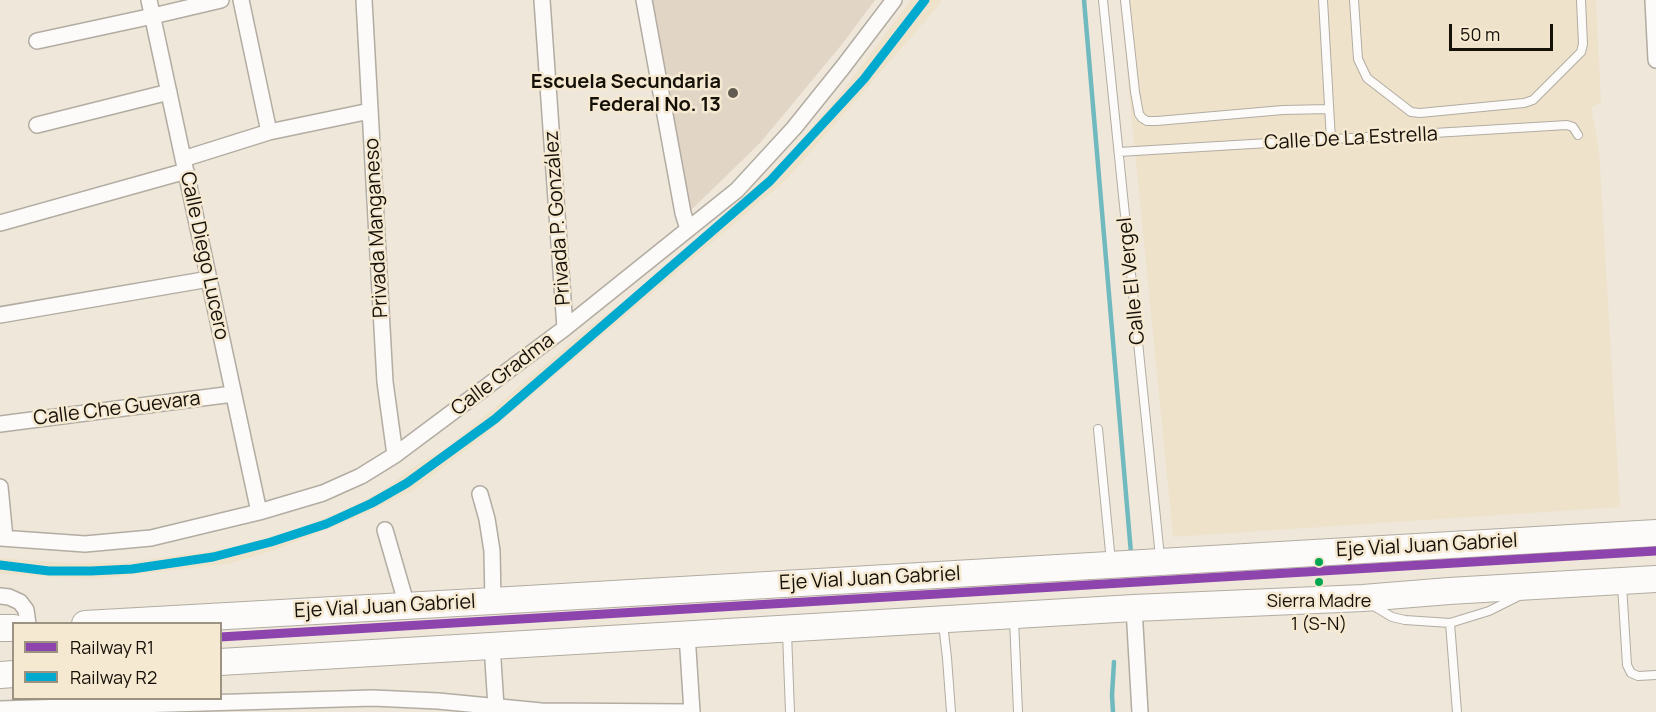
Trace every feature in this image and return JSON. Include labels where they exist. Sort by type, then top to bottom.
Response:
[{"type":"main road","name":"Eje Vial Juan Gabriel","points":[[121,622],[1656,533]]},
{"type":"main road","points":[[222,662],[1134,608],[1364,598],[1656,579]]},
{"type":"street","name":"Calle Diego Lucero","points":[[149,0],[259,512]]},
{"type":"street","points":[[37,41],[221,0]]},
{"type":"street","points":[[241,0],[269,132]]},
{"type":"street","name":"Privada Manganeso","points":[[364,0],[385,382],[395,455]]},
{"type":"street","name":"Privada P. González","points":[[543,0],[565,328]]},
{"type":"street","points":[[644,0],[683,213],[688,229]]},
{"type":"street","name":"Calle Gradma","points":[[2,538],[85,544],[152,538],[259,512],[323,493],[361,476],[395,455],[565,328],[737,190],[794,128],[894,0]]},
{"type":"street","points":[[1653,0],[1656,60]]},
{"type":"street","points":[[38,125],[169,92]]},
{"type":"street","points":[[0,223],[184,165],[269,132],[370,111]]},
{"type":"street","points":[[0,315],[209,279]]},
{"type":"street","name":"Calle Che Guevara","points":[[0,424],[234,394]]},
{"type":"street","points":[[0,487],[2,538]]},
{"type":"street","points":[[480,494],[492,551],[493,601]]},
{"type":"street","points":[[385,530],[407,606]]},
{"type":"street","points":[[0,596],[20,602],[26,610],[28,622]]},
{"type":"street","points":[[1134,608],[1140,712]]},
{"type":"street","points":[[687,634],[692,712]]},
{"type":"street","points":[[492,645],[496,707]]},
{"type":"street","points":[[0,709],[336,706],[373,698],[438,701],[541,711],[687,712]]},
{"type":"lane","name":"Calle El Vergel","points":[[1103,0],[1160,562]]},
{"type":"lane","points":[[1125,0],[1135,92],[1139,114],[1142,118],[1157,121],[1283,110],[1329,109]]},
{"type":"lane","points":[[1323,0],[1331,140]]},
{"type":"lane","points":[[1354,0],[1358,59],[1367,78],[1411,112],[1420,113],[1524,103],[1533,100],[1581,52],[1583,44],[1581,0]]},
{"type":"lane","name":"Calle De La Estrella","points":[[1119,152],[1567,125],[1573,127],[1578,135]]},
{"type":"lane","points":[[1098,429],[1112,565]]},
{"type":"lane","points":[[1622,581],[1627,665],[1631,673],[1638,676],[1656,675]]},
{"type":"lane","points":[[1364,598],[1375,608],[1392,616],[1421,622],[1450,623],[1489,611],[1536,586]]},
{"type":"lane","points":[[1013,615],[1018,712]]},
{"type":"lane","points":[[943,619],[951,712]]},
{"type":"lane","points":[[1450,623],[1457,712]]},
{"type":"lane","points":[[786,628],[790,712]]},
{"type":"shaded area","name":"Escuela Secundaria Federal No. 13","points":[[648,0],[875,0],[843,43],[760,143],[687,214]]},
{"type":"shaded area","points":[[911,0],[942,0],[786,180],[479,440],[412,491],[353,519],[275,550],[228,564],[95,579],[0,574],[0,558],[67,563],[124,563],[230,548],[299,528],[345,510],[382,491],[415,466],[448,447],[595,322],[638,292],[761,181],[791,152],[842,92]]},
{"type":"shaded area","points":[[1120,0],[1596,0],[1601,103],[1591,107],[1599,150],[1620,507],[1173,537]]},
{"type":"waterway","points":[[1084,0],[1131,553]]},
{"type":"waterway","points":[[1113,712],[1114,662]]},
{"type":"rail line","name":"R2","points":[[0,565],[49,571],[91,571],[132,569],[213,557],[271,542],[326,524],[372,503],[407,483],[495,419],[770,181],[864,79],[925,0]]},
{"type":"rail line","name":"R1","points":[[222,637],[1656,551]]},
{"type":"place","name":"Escuela Secundaria Federal No. 13","points":[[733,93]]},
{"type":"place","name":"Sierra Madre 1 (S-N)","points":[[1319,582]]}]
